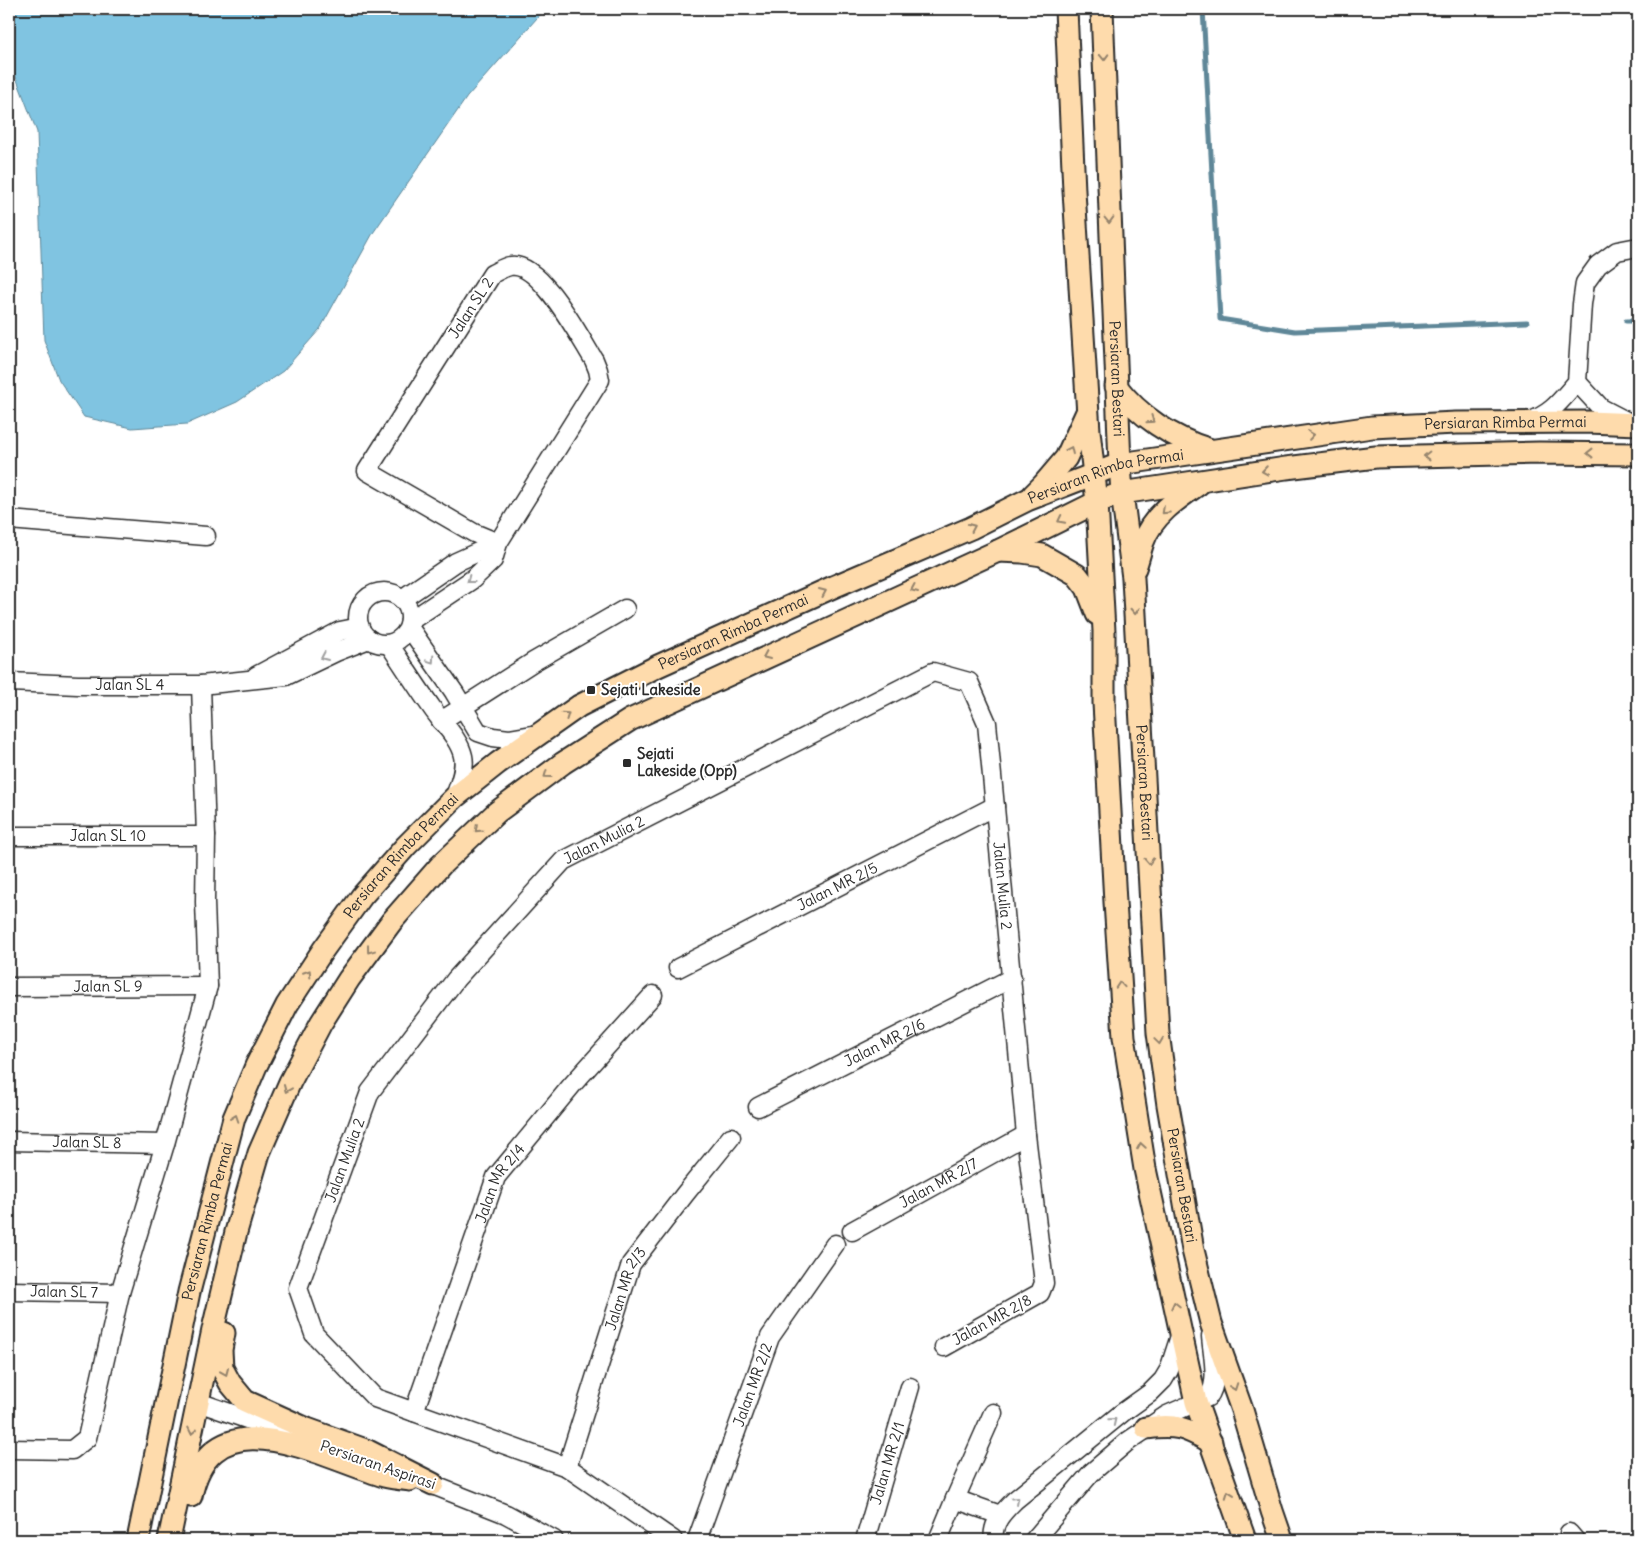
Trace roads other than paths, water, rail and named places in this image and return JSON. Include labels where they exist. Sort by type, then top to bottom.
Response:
[{"type":"main road","name":"Persiaran Bestari","points":[[1066,9],[1074,192],[1088,410],[1097,502],[1104,631],[1104,703],[1114,902],[1124,1037],[1145,1169],[1196,1402],[1245,1540]]},
{"type":"main road","name":"Persiaran Bestari","points":[[1102,9],[1120,464],[1133,578],[1158,1033],[1191,1241],[1211,1323],[1242,1410],[1282,1540]]},
{"type":"main road","points":[[1116,386],[1139,412],[1154,423],[1190,444],[1211,450]]},
{"type":"main road","points":[[1027,500],[1043,485],[1066,458],[1088,410]]},
{"type":"main road","name":"Persiaran Rimba Permai","points":[[138,1540],[189,1292],[234,1118],[256,1066],[287,1005],[322,950],[362,896],[406,846],[455,797],[498,763],[579,706],[658,666],[833,587],[971,528],[1027,500],[1120,464],[1372,427],[1456,423],[1635,423]]},
{"type":"main road","name":"Persiaran Rimba Permai","points":[[169,1540],[214,1325],[236,1232],[260,1152],[290,1082],[321,1023],[349,979],[392,921],[440,865],[497,812],[563,763],[630,720],[998,551],[1097,502],[1122,494],[1286,468],[1376,457],[1539,453],[1638,454]]},
{"type":"main road","points":[[1133,578],[1143,540],[1155,520],[1176,501],[1203,481]]},
{"type":"main road","points":[[998,551],[1042,555],[1077,574],[1087,588],[1104,631]]},
{"type":"main road","points":[[260,1152],[221,1350],[222,1368],[230,1383],[245,1401],[307,1429],[368,1451],[433,1484]]},
{"type":"main road","points":[[148,1540],[178,1409],[198,1402],[184,1384],[184,1362],[204,1274],[217,1186]]},
{"type":"main road","points":[[1146,1428],[1167,1426],[1184,1428],[1210,1442]]},
{"type":"main road","points":[[182,1540],[192,1490],[200,1466],[212,1452],[230,1443],[250,1438],[277,1440],[385,1476],[433,1484]]},
{"type":"street","points":[[1527,423],[1541,418],[1549,412],[1577,382],[1585,283],[1598,265],[1617,251],[1638,247]]},
{"type":"street","name":"Jalan SL 2","points":[[410,624],[473,579],[493,560],[498,543],[600,380],[594,360],[552,292],[528,270],[511,265],[492,274],[367,471],[474,533],[498,543]]},
{"type":"street","points":[[1577,382],[1601,408],[1635,423]]},
{"type":"street","points":[[9,520],[206,536]]},
{"type":"street","points":[[402,599],[456,562],[498,543]]},
{"type":"street","points":[[410,624],[401,638],[389,644],[375,643],[364,633],[358,614],[360,607],[370,596],[390,592],[402,599],[409,609],[410,624],[478,732],[509,739],[539,734]]},
{"type":"street","points":[[441,721],[534,662],[624,609]]},
{"type":"street","name":"Jalan SL 4","points":[[9,682],[78,685],[201,685],[251,679],[340,631],[364,633]]},
{"type":"street","points":[[389,644],[456,741],[462,754],[462,773],[455,797]]},
{"type":"street","name":"Jalan Mulia 2","points":[[673,1540],[567,1467],[375,1398],[314,1334],[298,1288],[370,1092],[456,979],[563,860],[933,672],[969,682],[987,723],[1026,1135],[1044,1274],[1044,1283],[1040,1293]]},
{"type":"street","points":[[9,1449],[72,1450],[87,1438],[120,1293],[165,1144],[208,986],[201,685]]},
{"type":"street","name":"Jalan MR 2/5","points":[[678,968],[995,806]]},
{"type":"street","name":"Jalan SL 10","points":[[9,836],[206,836]]},
{"type":"street","name":"Jalan MR 2/6","points":[[758,1106],[1012,978]]},
{"type":"street","name":"Jalan SL 9","points":[[9,987],[208,986]]},
{"type":"street","name":"Jalan MR 2/4","points":[[414,1412],[496,1177],[572,1085],[653,995]]},
{"type":"street","name":"Jalan MR 2/7","points":[[852,1231],[1026,1135]]},
{"type":"street","name":"Jalan MR 2/3","points":[[567,1467],[631,1264],[731,1137]]},
{"type":"street","name":"Jalan SL 8","points":[[9,1141],[165,1144]]},
{"type":"street","name":"Jalan MR 2/2","points":[[697,1540],[770,1337],[835,1244]]},
{"type":"street","name":"Jalan SL 7","points":[[9,1292],[120,1293]]},
{"type":"street","name":"Jalan MR 2/8","points":[[944,1347],[1040,1293]]},
{"type":"street","points":[[1034,1540],[1091,1473],[1146,1428],[1167,1415],[1208,1397],[1214,1387],[1211,1323]]},
{"type":"street","points":[[994,1540],[992,1534],[1000,1515],[1015,1500],[1164,1380],[1181,1332]]},
{"type":"street","name":"Jalan MR 2/1","points":[[865,1540],[910,1387]]},
{"type":"street","name":"Persiaran Aspirasi","points":[[198,1402],[433,1484],[506,1514],[554,1540]]},
{"type":"street","points":[[938,1540],[993,1413]]},
{"type":"street","points":[[955,1499],[1000,1515]]},
{"type":"water","points":[[9,9],[545,9],[467,97],[373,233],[320,329],[283,371],[237,402],[187,424],[132,428],[84,417],[59,380],[44,340],[37,132],[9,59]]},
{"type":"waterway","points":[[1203,9],[1220,319],[1295,331],[1527,322]]},
{"type":"waterway","points":[[1626,321],[1638,321]]},
{"type":"place","name":"Sejati Lakeside","points":[[591,690]]},
{"type":"place","name":"Sejati Lakeside (Opp)","points":[[627,763]]}]
